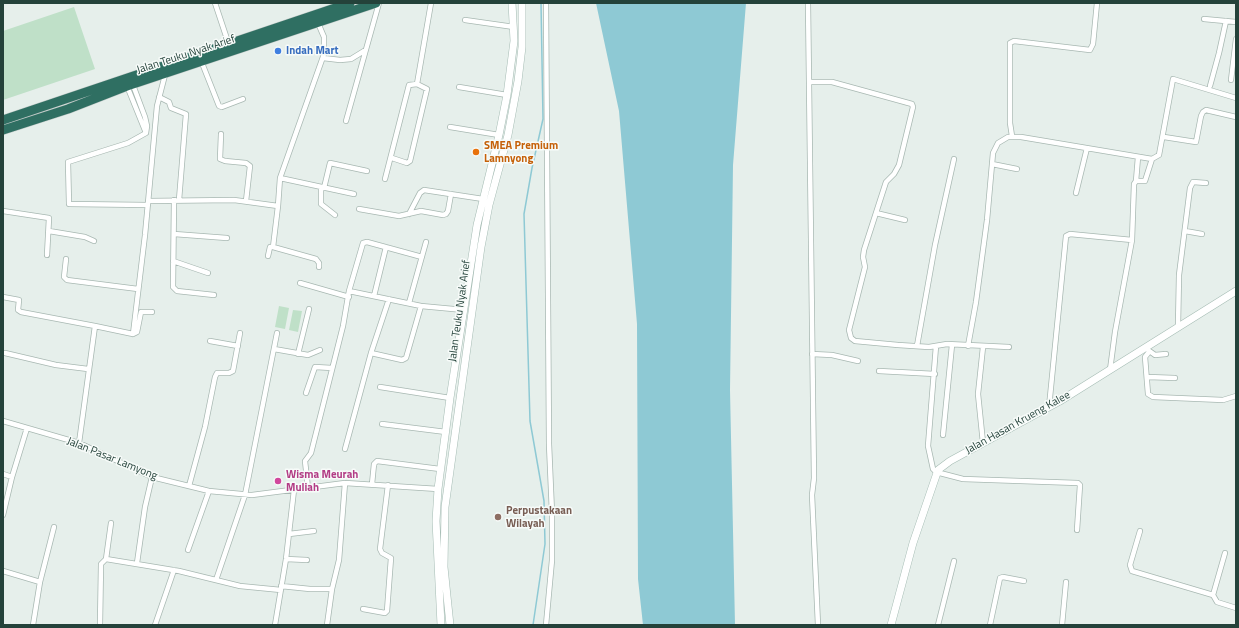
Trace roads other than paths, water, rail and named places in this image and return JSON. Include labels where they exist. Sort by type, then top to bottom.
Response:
[{"type":"highway","name":"Jalan Teuku Nyak Arief","points":[[3,120],[350,3]]},
{"type":"highway","name":"Jalan Teuku Nyak Arief","points":[[3,130],[378,3]]},
{"type":"main road","name":"Jalan Teuku Nyak Arief","points":[[441,625],[436,521],[440,468],[474,246],[483,199],[507,95],[514,27],[512,3]]},
{"type":"main road","name":"Jalan Teuku Nyak Arief","points":[[450,625],[444,567],[445,507],[481,247],[514,103],[522,47],[522,3]]},
{"type":"main road","points":[[474,246],[481,247]]},
{"type":"main road","name":"Jalan Hasan Krueng Kalee","points":[[936,472],[950,461],[1049,407],[1148,349],[1178,326],[1236,291]]},
{"type":"main road","points":[[891,625],[913,543],[936,472]]},
{"type":"street","points":[[215,3],[229,45]]},
{"type":"street","points":[[346,121],[378,3]]},
{"type":"street","points":[[417,84],[431,3]]},
{"type":"street","points":[[546,3],[549,444],[552,560],[546,625]]},
{"type":"street","points":[[808,3],[814,478],[812,495],[818,625]]},
{"type":"street","points":[[1012,136],[1010,123],[1010,43],[1014,41],[1090,50],[1093,44],[1097,3]]},
{"type":"street","points":[[1204,19],[1236,22]]},
{"type":"street","points":[[465,20],[514,27]]},
{"type":"street","points":[[1210,86],[1226,21]]},
{"type":"street","points":[[268,256],[270,247],[272,247],[278,206],[280,178],[325,46],[324,37],[318,24]]},
{"type":"street","points":[[1231,80],[1236,39]]},
{"type":"street","points":[[322,58],[340,60],[351,59],[364,51]]},
{"type":"street","points":[[202,62],[219,106],[222,107],[243,99]]},
{"type":"street","points":[[133,334],[148,203],[151,155],[159,97],[165,75]]},
{"type":"street","points":[[968,346],[976,302],[987,220],[993,150],[998,143],[1004,138],[1012,136],[1152,159],[1159,155],[1164,137],[1172,79],[1236,98]]},
{"type":"street","points":[[809,82],[827,81],[913,106],[899,166],[886,182],[864,250],[863,257],[866,267],[849,335],[855,341],[917,346],[952,345],[1009,348]]},
{"type":"street","points":[[386,179],[409,85],[417,84],[427,90],[410,161],[408,163],[392,158]]},
{"type":"street","points":[[130,86],[146,122],[146,133],[128,143],[70,161],[67,165],[69,204],[148,203],[177,200],[246,201],[278,206]]},
{"type":"street","points":[[459,87],[507,95]]},
{"type":"street","points":[[159,97],[169,102],[171,108],[186,114],[174,234],[174,289],[214,295]]},
{"type":"street","points":[[1164,137],[1196,142],[1201,116],[1206,110],[1236,117]]},
{"type":"street","points":[[450,127],[499,135]]},
{"type":"street","points":[[221,134],[220,159],[225,161],[246,163],[250,166],[246,201]]},
{"type":"street","points":[[1076,193],[1087,148]]},
{"type":"street","points":[[1110,370],[1115,332],[1132,240],[1133,196],[1138,157]]},
{"type":"street","points":[[917,346],[934,253],[954,159]]},
{"type":"street","points":[[1136,181],[1145,181],[1152,159]]},
{"type":"street","points":[[335,215],[321,204],[322,187],[330,163],[367,171]]},
{"type":"street","points":[[992,164],[1016,169]]},
{"type":"street","points":[[280,178],[354,194]]},
{"type":"street","points":[[1178,326],[1178,294],[1191,183],[1196,181],[1206,183]]},
{"type":"street","points":[[409,214],[422,191],[483,199]]},
{"type":"street","points":[[359,209],[399,216],[421,211],[443,216],[446,214],[451,194]]},
{"type":"street","points":[[3,211],[46,217],[50,220],[47,254]]},
{"type":"street","points":[[876,213],[905,220]]},
{"type":"street","points":[[49,231],[94,240]]},
{"type":"street","points":[[1185,231],[1202,234]]},
{"type":"street","points":[[174,234],[227,238]]},
{"type":"street","points":[[1049,407],[1066,236],[1070,234],[1132,240]]},
{"type":"street","points":[[308,488],[305,462],[311,453],[343,326],[349,291],[363,243],[367,242],[422,257]]},
{"type":"street","points":[[409,303],[426,242]]},
{"type":"street","points":[[272,247],[316,259],[320,267]]},
{"type":"street","points":[[374,296],[386,247]]},
{"type":"street","points":[[66,259],[64,277],[67,280],[138,289]]},
{"type":"street","points":[[173,261],[208,273]]},
{"type":"street","points":[[300,282],[349,297]]},
{"type":"street","points":[[349,291],[421,306],[464,310]]},
{"type":"street","points":[[3,297],[19,300],[18,310],[21,312],[133,334]]},
{"type":"street","points":[[345,449],[371,353],[389,299]]},
{"type":"street","points":[[371,353],[404,360],[407,357],[421,306]]},
{"type":"street","points":[[298,354],[309,309]]},
{"type":"street","points":[[133,334],[137,332],[141,312],[152,312]]},
{"type":"street","points":[[78,443],[95,326]]},
{"type":"street","points":[[189,486],[205,427],[215,377],[217,373],[230,373],[233,371],[240,333]]},
{"type":"street","points":[[216,580],[245,495],[277,333]]},
{"type":"street","points":[[210,341],[238,346]]},
{"type":"street","points":[[943,435],[952,345]]},
{"type":"street","points":[[936,346],[935,374],[928,446],[931,463],[936,472],[963,479],[1078,483],[1080,485],[1077,530]]},
{"type":"street","points":[[983,347],[978,394],[983,443]]},
{"type":"street","points":[[274,349],[310,355],[320,350]]},
{"type":"street","points":[[1166,354],[1155,355],[1148,349],[1145,357],[1148,377],[1148,394],[1153,397],[1223,400],[1236,396]]},
{"type":"street","points":[[5,353],[56,365],[88,370]]},
{"type":"street","points":[[812,354],[832,355],[858,361]]},
{"type":"street","points":[[306,393],[315,367],[332,368]]},
{"type":"street","points":[[880,371],[935,374]]},
{"type":"street","points":[[1148,377],[1175,378]]},
{"type":"street","points":[[380,387],[450,398]]},
{"type":"street","name":"Jalan Pasar Lamyong","points":[[3,422],[78,443],[152,477],[209,491],[245,495],[345,483],[438,489]]},
{"type":"street","points":[[382,424],[446,432]]},
{"type":"street","points":[[3,515],[12,477],[27,428]]},
{"type":"street","points":[[372,484],[374,464],[377,461],[440,468]]},
{"type":"street","points":[[3,474],[12,477]]},
{"type":"street","points":[[137,563],[145,508],[152,477]]},
{"type":"street","points":[[327,625],[332,589],[339,560],[345,483]]},
{"type":"street","points":[[363,609],[385,613],[387,611],[391,558],[382,553],[380,550],[388,485]]},
{"type":"street","points":[[275,625],[286,559],[294,490]]},
{"type":"street","points":[[188,550],[209,491]]},
{"type":"street","points":[[100,625],[101,564],[106,559],[111,523]]},
{"type":"street","points":[[33,625],[40,582],[54,527]]},
{"type":"street","points":[[289,534],[314,531]]},
{"type":"street","points":[[1140,531],[1130,565],[1132,572],[1213,595],[1217,602],[1236,608]]},
{"type":"street","points":[[1213,595],[1225,553]]},
{"type":"street","points":[[106,559],[174,570],[240,586],[332,589]]},
{"type":"street","points":[[286,559],[307,560]]},
{"type":"street","points":[[938,625],[954,561]]},
{"type":"street","points":[[155,625],[174,570]]},
{"type":"street","points":[[3,571],[40,582]]},
{"type":"street","points":[[990,625],[1000,578],[1004,577],[1024,581]]},
{"type":"street","points":[[1062,625],[1066,582]]},
{"type":"water","points":[[596,3],[746,3],[733,165],[730,390],[735,625],[643,625],[638,579],[637,324],[619,111]]},
{"type":"waterway","points":[[533,625],[545,544],[544,501],[530,421],[524,214],[543,119],[541,3]]},
{"type":"place","name":"Indah Mart","points":[[278,51]]},
{"type":"place","name":"SMEA Premium Lamnyong","points":[[476,152]]},
{"type":"place","name":"Wisma Meurah Muliah","points":[[278,481]]},
{"type":"place","name":"Perpustakaan Wilayah","points":[[498,517]]}]
